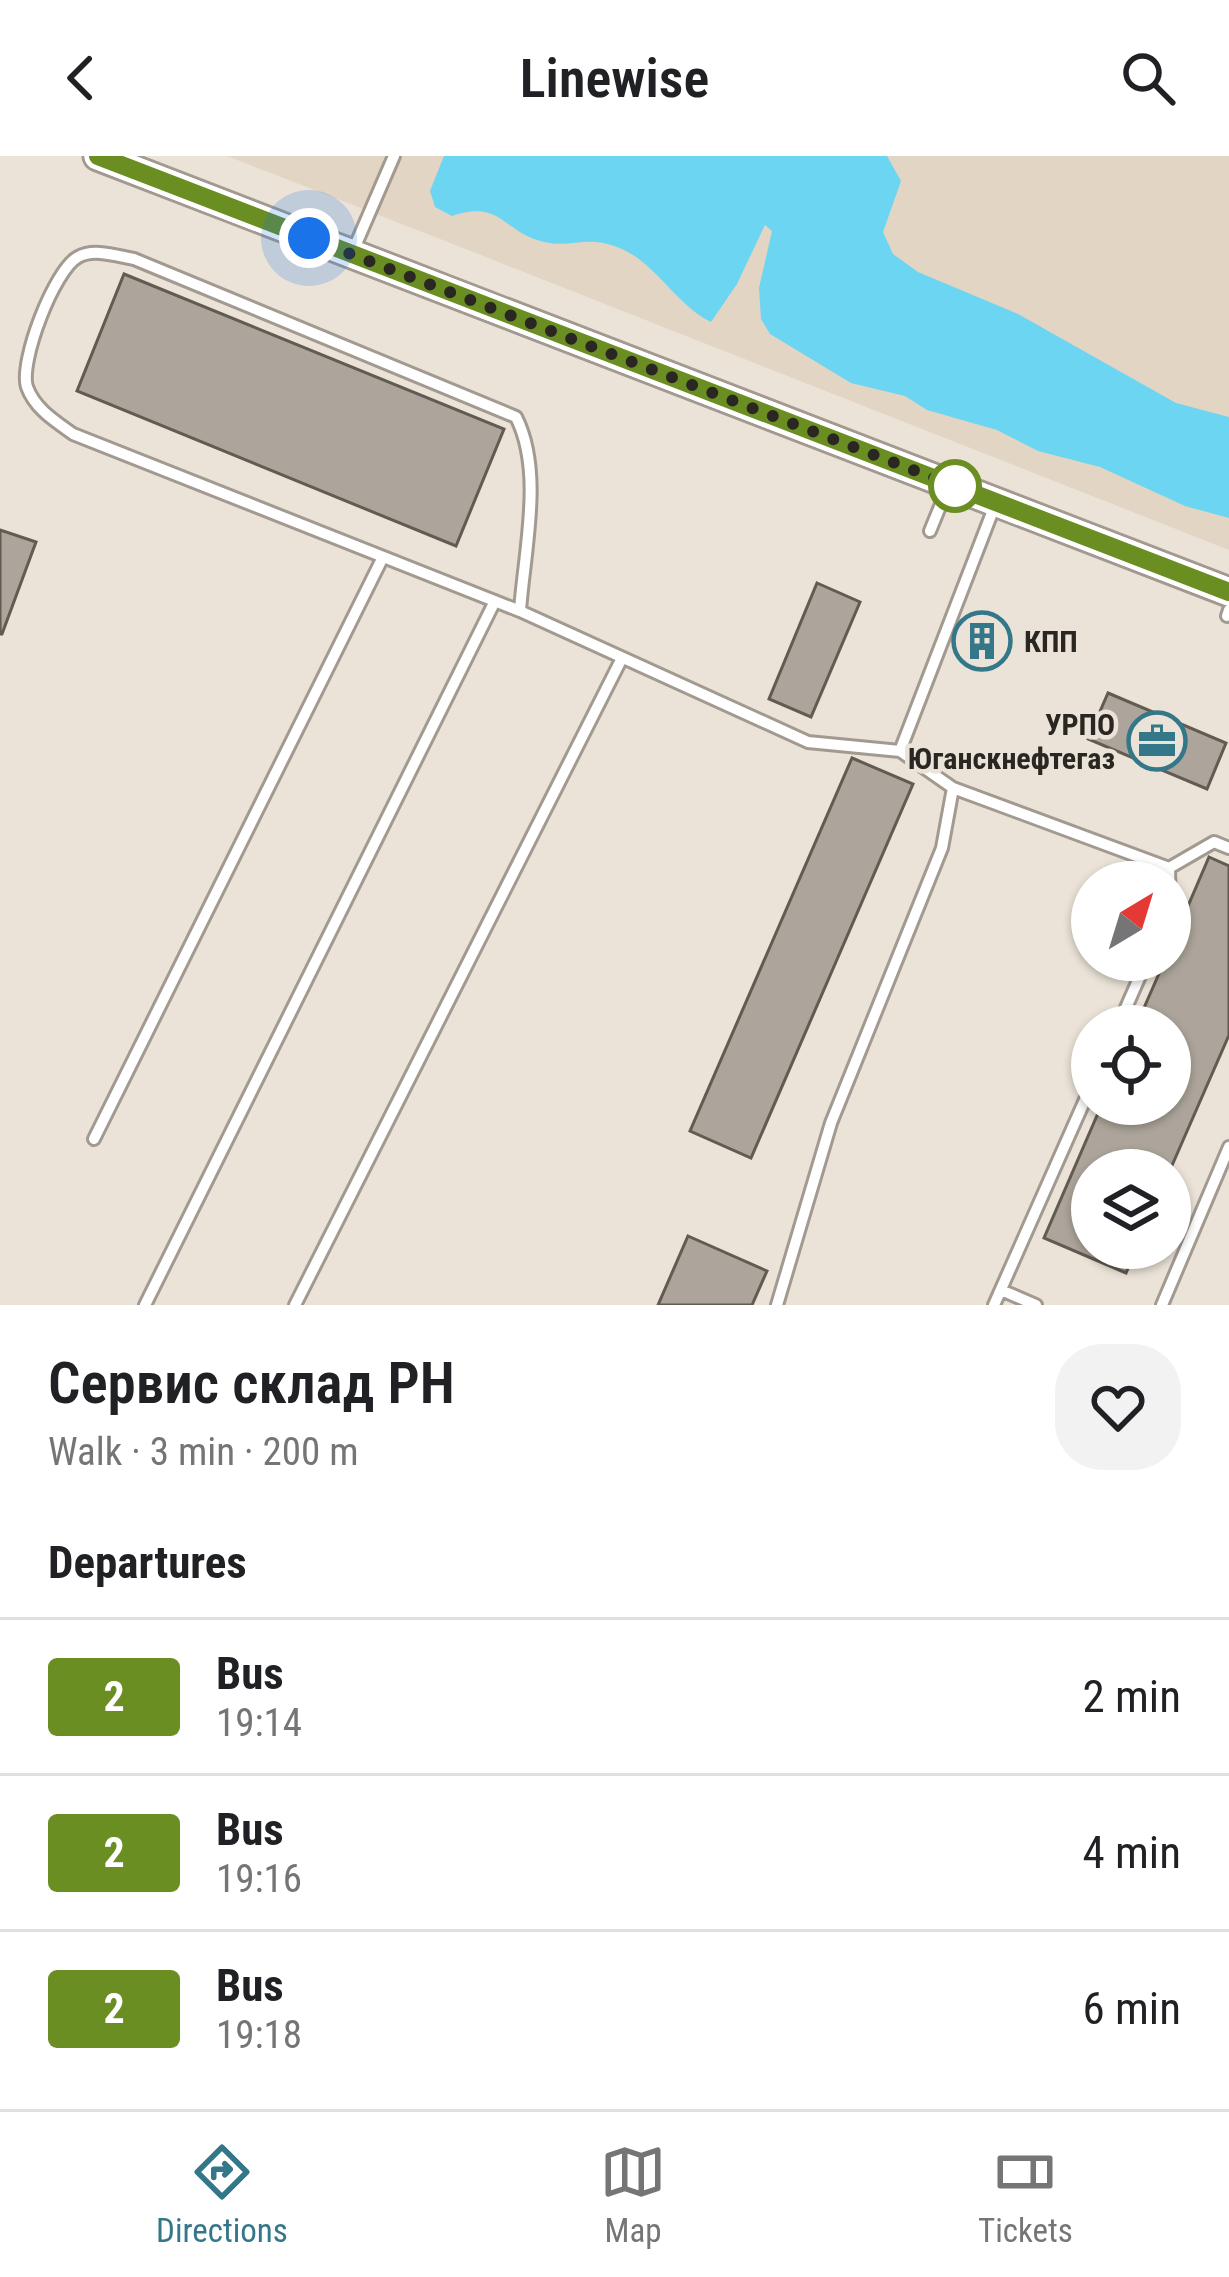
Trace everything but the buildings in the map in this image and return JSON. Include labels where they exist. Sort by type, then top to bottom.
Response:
[{"type":"street","points":[[98,156],[997,502],[1228,606]]},
{"type":"lane","points":[[352,254],[394,156]]},
{"type":"lane","points":[[520,611],[529,477],[526,437],[516,418],[134,259],[100,253],[77,257],[57,282],[26,360],[26,386],[44,413],[73,434],[520,611],[808,742],[900,751],[953,788],[1150,861]]},
{"type":"lane","points":[[930,531],[949,484]]},
{"type":"lane","points":[[900,751],[997,502]]},
{"type":"lane","points":[[94,1139],[383,557]]},
{"type":"lane","points":[[145,1305],[495,601]]},
{"type":"lane","points":[[295,1305],[622,658]]},
{"type":"lane","points":[[777,1305],[831,1123],[942,848],[953,788]]},
{"type":"lane","points":[[1181,861],[1214,842],[1229,848]]},
{"type":"lane","points":[[994,1305],[1074,1125]]},
{"type":"lane","points":[[1162,1305],[1229,1147]]},
{"type":"lane","points":[[1001,1290],[1036,1305]]},
{"type":"shaded area","points":[[227,156],[1229,156],[1229,550],[435,237]]},
{"type":"water","points":[[444,156],[887,156],[901,181],[883,232],[893,254],[918,272],[1018,314],[1176,403],[1229,417],[1229,518],[1185,506],[1100,467],[1038,451],[997,430],[927,410],[905,396],[851,383],[770,334],[761,319],[759,288],[772,231],[765,225],[737,284],[711,322],[688,307],[638,258],[613,245],[544,242],[492,214],[452,216],[435,207],[430,191]]},
{"type":"bus line","name":"2","points":[[98,156],[1229,592]]},
{"type":"place","name":"КПП","points":[[982,641]]},
{"type":"place","name":"УРПО Юганскнефтегаз","points":[[1157,741]]},
{"type":"route","points":[[309,238],[955,486]]}]
